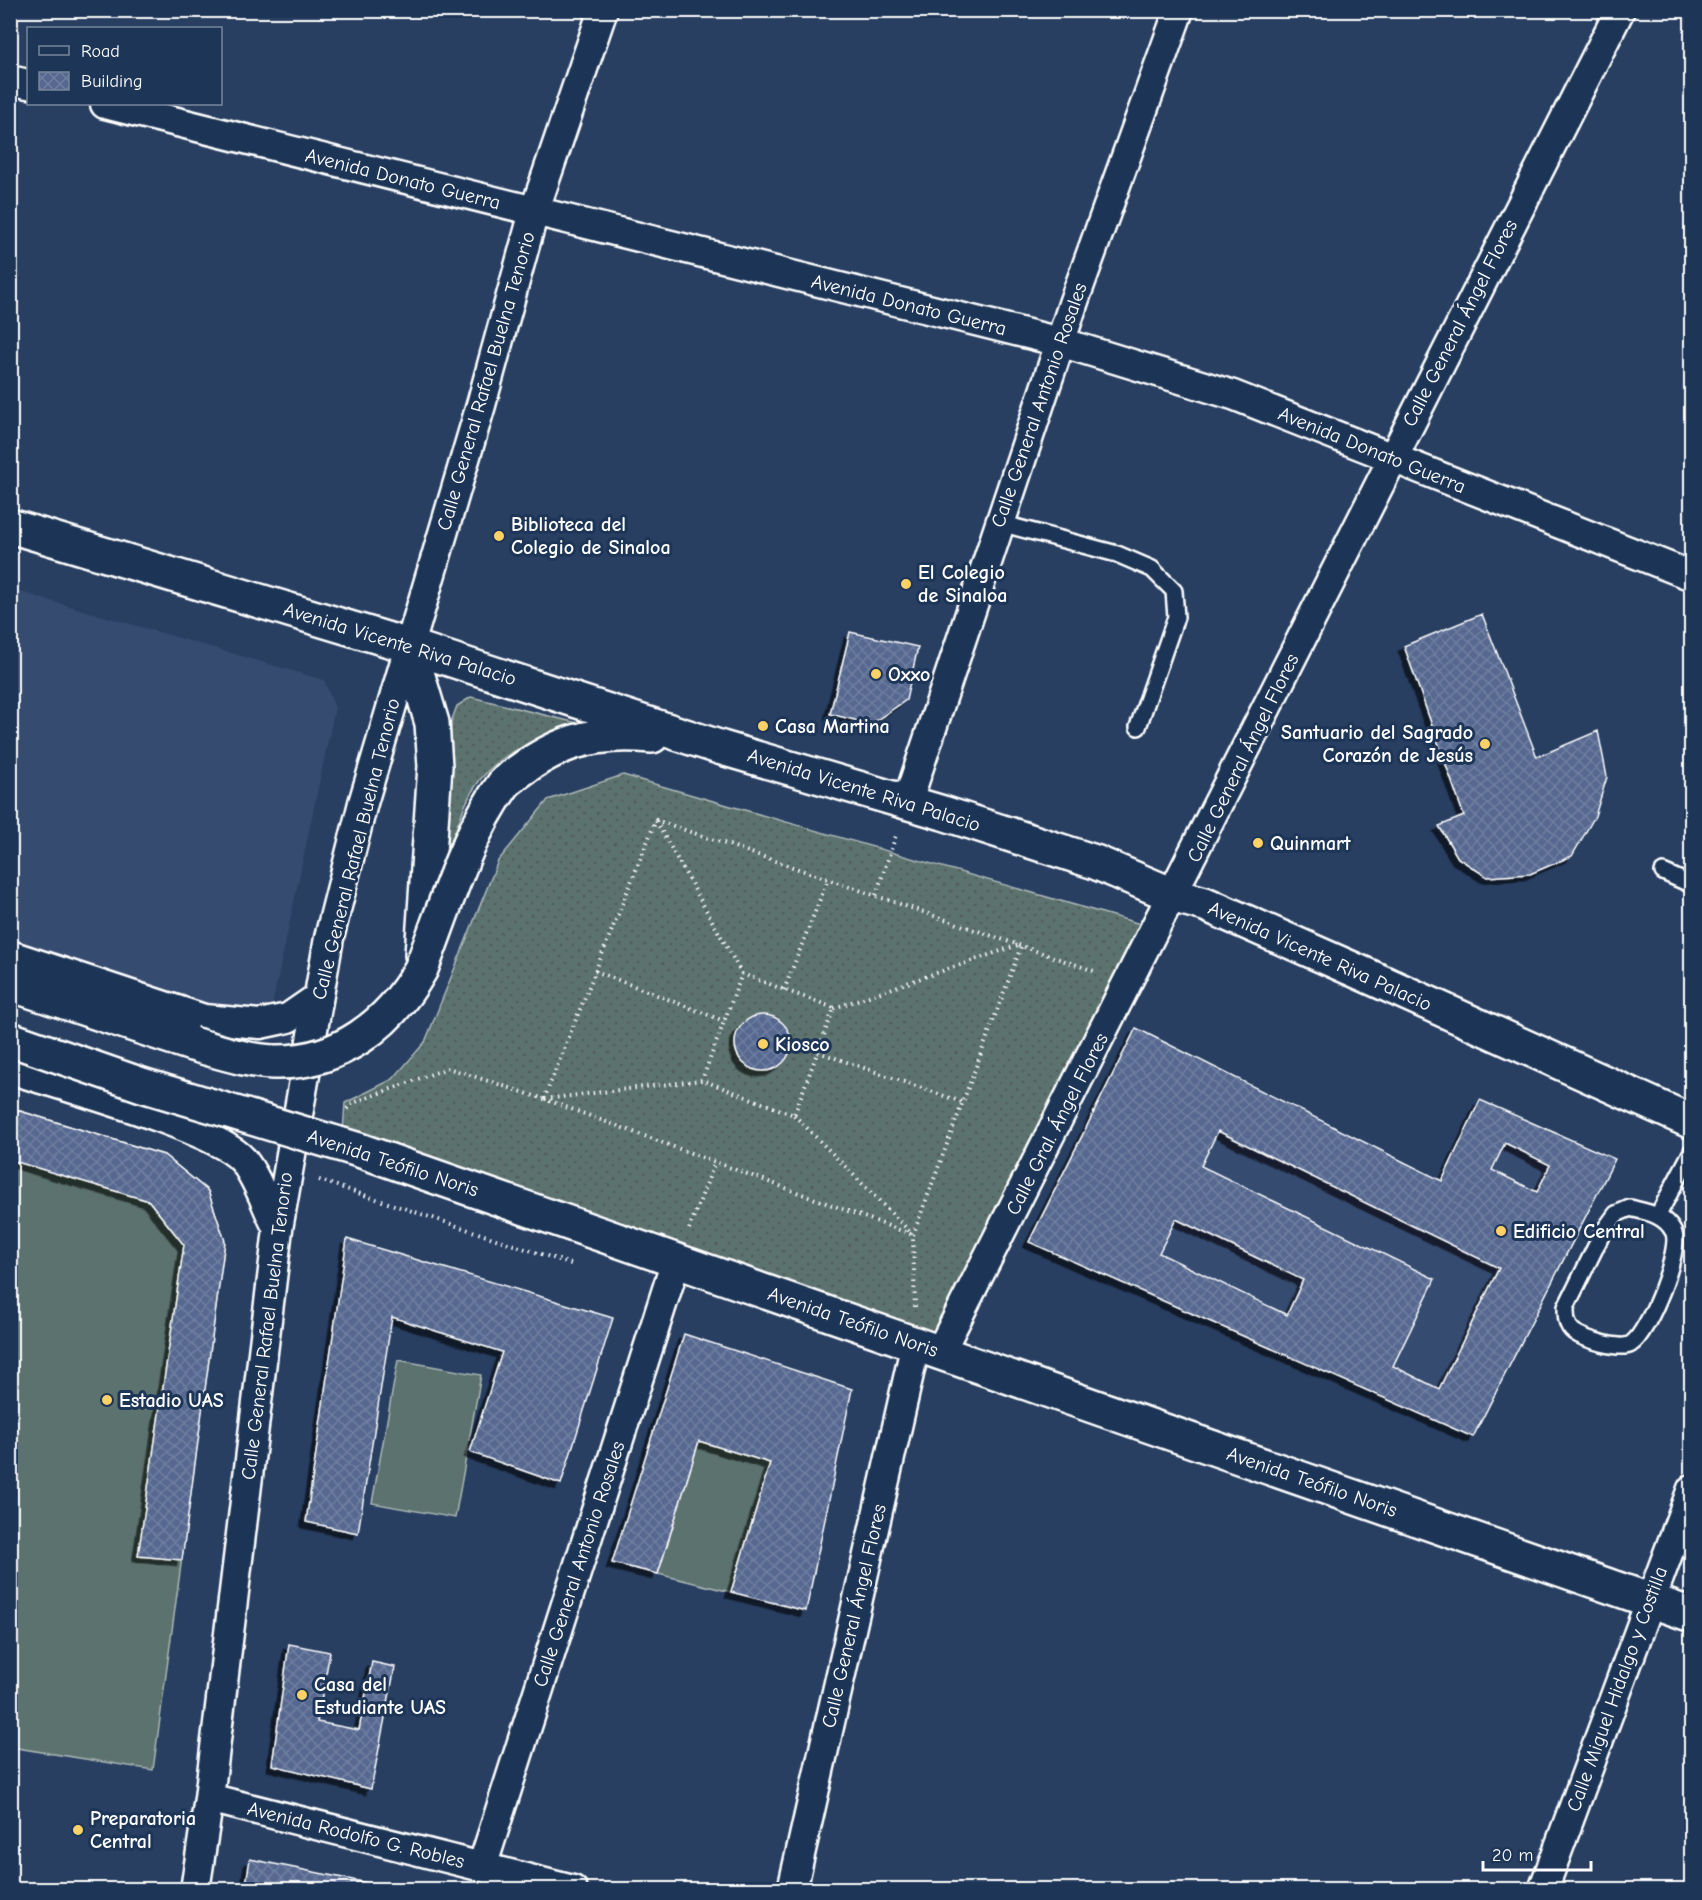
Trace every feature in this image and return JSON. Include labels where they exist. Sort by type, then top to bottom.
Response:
[{"type":"main road","name":"Avenida Vicente Riva Palacio","points":[[10,526],[409,645],[722,748],[1095,862],[1175,896],[1204,904],[1358,971],[1692,1122]]},
{"type":"main road","points":[[409,645],[432,723],[435,766],[421,969]]},
{"type":"main road","points":[[10,984],[229,1055],[275,1062],[329,1053],[350,1044],[382,1021],[411,986],[421,969],[470,842],[491,801],[505,782],[527,764],[561,745],[598,734],[662,737],[722,748]]},
{"type":"main road","name":"Avenida Teófilo Noris","points":[[10,1039],[142,1085],[359,1150],[1692,1615]]},
{"type":"street","name":"Calle General Rafael Buelna Tenorio","points":[[195,1890],[209,1798],[278,1229],[316,998],[329,938],[363,803],[481,405],[534,212],[603,10]]},
{"type":"street","name":"Calle General Antonio Rosales","points":[[907,803],[1060,342],[1179,10]]},
{"type":"street","name":"Calle General Ángel Flores","points":[[1175,896],[1391,458],[1620,10]]},
{"type":"street","points":[[10,80],[27,84]]},
{"type":"street","name":"Avenida Donato Guerra","points":[[109,105],[1060,342],[1233,395],[1692,576]]},
{"type":"street","name":"Calle Gral. Ángel Flores","points":[[928,1348],[1130,984],[1175,896]]},
{"type":"street","points":[[10,955],[204,1019],[260,1024],[288,1018],[316,998]]},
{"type":"street","points":[[10,1069],[196,1132],[228,1147],[243,1161],[255,1180],[278,1229]]},
{"type":"street","name":"Calle General Antonio Rosales","points":[[482,1867],[676,1261]]},
{"type":"street","name":"Calle General Ángel Flores","points":[[792,1890],[928,1348]]},
{"type":"street","name":"Calle Miguel Hidalgo y Costilla","points":[[1543,1890],[1692,1489]]},
{"type":"street","name":"Avenida Rodolfo G. Robles","points":[[209,1798],[573,1890]]},
{"type":"lane","points":[[1000,523],[1117,554],[1152,569],[1174,591],[1176,617],[1138,727]]},
{"type":"lane","points":[[1662,872],[1692,885]]},
{"type":"lane","points":[[1658,1215],[1692,1151]]},
{"type":"lane","points":[[1630,1208],[1658,1215],[1673,1231],[1677,1246],[1643,1333],[1631,1345],[1615,1347],[1574,1332],[1566,1320],[1566,1307],[1603,1232],[1616,1214],[1630,1208]]},
{"type":"path","points":[[876,895],[907,803]]},
{"type":"path","points":[[656,820],[742,974],[834,1008],[1022,944]]},
{"type":"path","points":[[656,820],[1022,944],[1130,984]]},
{"type":"path","points":[[544,1099],[656,820]]},
{"type":"path","points":[[784,990],[828,879]]},
{"type":"path","points":[[928,1348],[913,1235],[1022,944]]},
{"type":"path","points":[[596,971],[724,1021]]},
{"type":"path","points":[[702,1080],[742,974]]},
{"type":"path","points":[[794,1115],[834,1008]]},
{"type":"path","points":[[818,1052],[962,1102]]},
{"type":"path","points":[[345,1111],[353,1103],[448,1068],[544,1099],[913,1235]]},
{"type":"path","points":[[544,1099],[702,1080],[794,1115],[913,1235]]},
{"type":"path","points":[[676,1261],[715,1162]]},
{"type":"path","points":[[287,1169],[576,1266]]},
{"type":"shaded area","points":[[10,589],[324,680],[335,708],[272,1006],[263,1011],[240,1014],[11,939]]},
{"type":"shaded area","name":"Edificio Central","points":[[1136,1028],[1441,1181],[1480,1100],[1615,1159],[1473,1437],[1029,1242]]},
{"type":"green space","points":[[471,697],[581,724],[535,741],[494,765],[473,790],[464,807],[445,864],[451,722],[457,706]]},
{"type":"green space","points":[[623,775],[1144,925],[935,1336],[343,1132],[345,1103],[393,1079],[425,1042],[498,861],[548,800]]},
{"type":"green space","name":"Estadio UAS","points":[[11,1108],[164,1155],[208,1191],[225,1241],[153,1770],[11,1747]]},
{"type":"green space","points":[[398,1360],[481,1375],[455,1518],[372,1503]]},
{"type":"green space","points":[[699,1441],[770,1463],[731,1592],[658,1574]]},
{"type":"building","name":"Santuario del Sagrado Corazón de Jesús","points":[[1482,614],[1537,757],[1598,731],[1607,777],[1595,816],[1572,856],[1530,874],[1487,877],[1458,858],[1439,826],[1464,816],[1404,646]]},
{"type":"building","name":"Oxxo","points":[[850,632],[918,647],[906,700],[871,724],[830,714]]},
{"type":"building","name":"Kiosco","points":[[763,1015],[774,1017],[783,1023],[789,1032],[791,1043],[789,1054],[783,1063],[774,1069],[763,1071],[752,1069],[743,1063],[737,1054],[735,1043],[737,1032],[743,1023],[752,1017]]},
{"type":"building","name":"Edificio Central","points":[[1136,1028],[1442,1181],[1480,1100],[1615,1159],[1473,1437],[1029,1242]],"holes":[[[1218,1131],[1499,1268],[1439,1389],[1393,1366],[1435,1279],[1201,1166]],[[1505,1143],[1550,1165],[1537,1192],[1492,1170]],[[1176,1219],[1303,1280],[1287,1315],[1159,1253]]]},
{"type":"building","points":[[10,1108],[164,1155],[208,1191],[225,1241],[182,1560],[138,1556],[184,1245],[149,1201],[10,1160]]},
{"type":"building","points":[[347,1239],[613,1318],[561,1484],[470,1452],[502,1352],[392,1317],[358,1533],[306,1522]]},
{"type":"building","points":[[684,1334],[852,1389],[806,1611],[731,1592],[770,1463],[699,1441],[658,1574],[612,1563]]},
{"type":"building","name":"Casa del Estudiante UAS","points":[[289,1644],[330,1652],[317,1722],[359,1730],[372,1662],[395,1667],[371,1789],[272,1765]]},
{"type":"building","points":[[250,1859],[402,1890],[245,1890]]},
{"type":"place","name":"Biblioteca del Colegio de Sinaloa","points":[[499,536]]},
{"type":"place","name":"El Colegio de Sinaloa","points":[[906,584]]},
{"type":"place","name":"Oxxo","points":[[876,674]]},
{"type":"place","name":"Casa Martina","points":[[763,726]]},
{"type":"place","name":"Santuario del Sagrado Corazón de Jesús","points":[[1485,744]]},
{"type":"place","name":"Quinmart","points":[[1258,843]]},
{"type":"place","name":"Kiosco","points":[[763,1044]]},
{"type":"place","name":"Edificio Central","points":[[1501,1231]]},
{"type":"place","name":"Estadio UAS","points":[[107,1400]]},
{"type":"place","name":"Casa del Estudiante UAS","points":[[302,1695]]},
{"type":"place","name":"Preparatoria Central","points":[[78,1830]]}]
